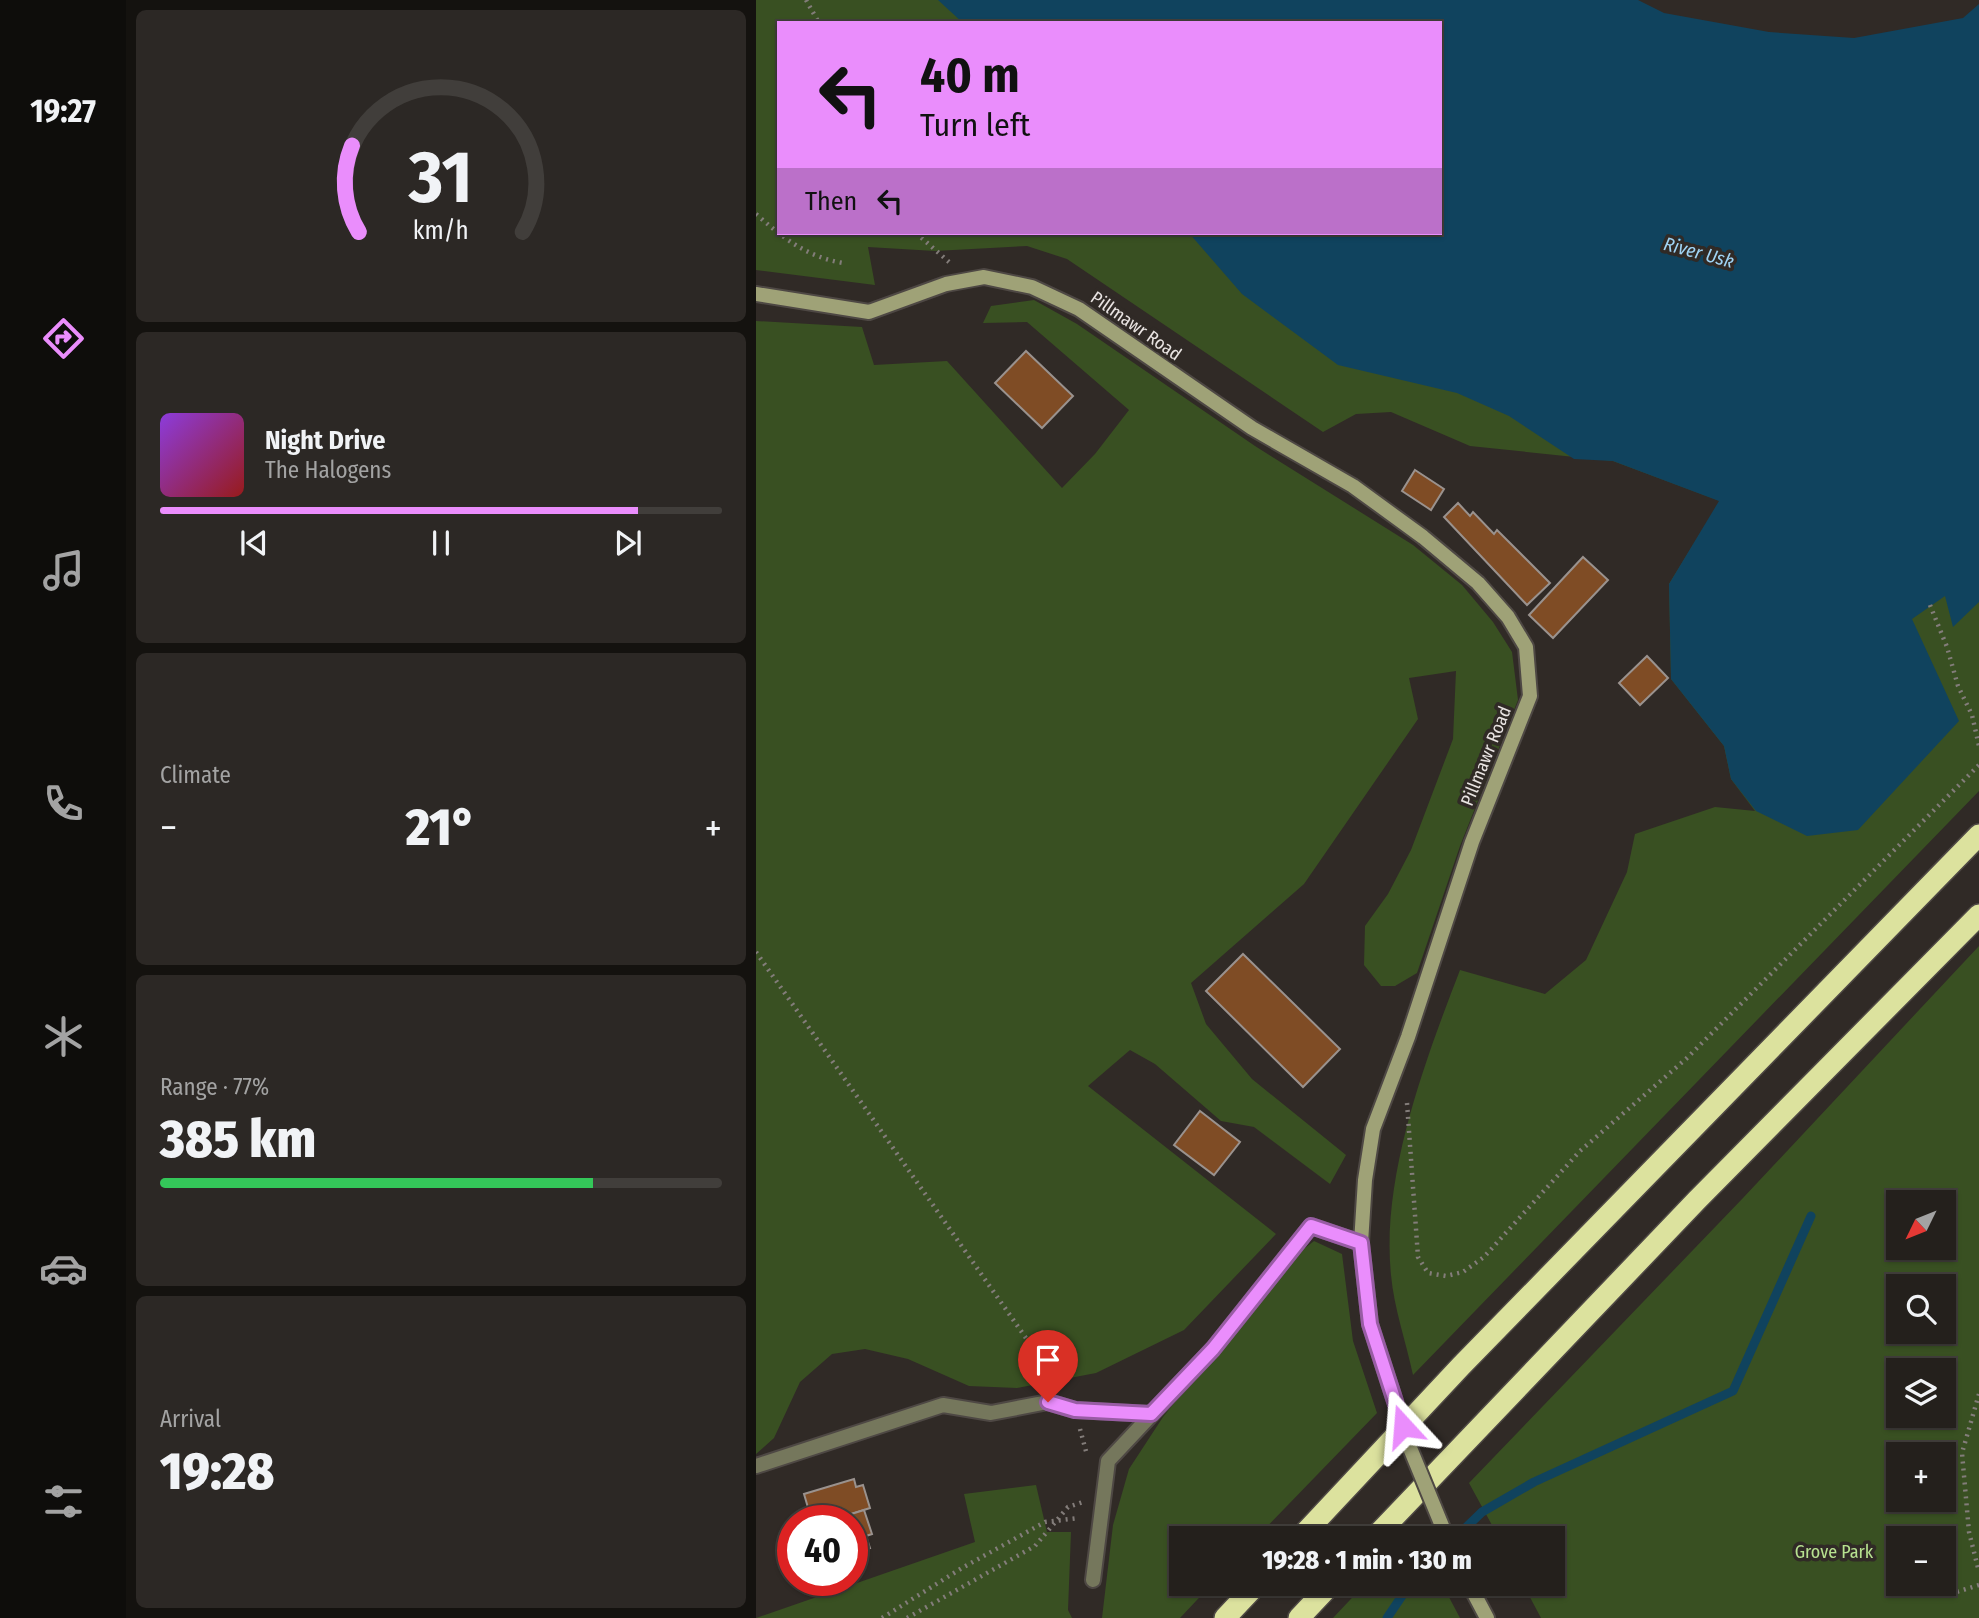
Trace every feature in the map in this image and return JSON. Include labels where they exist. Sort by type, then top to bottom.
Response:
[{"type":"highway","points":[[1311,1526],[1461,1366],[1979,835]]},
{"type":"highway","points":[[1385,1526],[1696,1200],[1979,915]]},
{"type":"highway","points":[[1225,1618],[1246,1596]]},
{"type":"highway","points":[[1299,1618],[1320,1596]]},
{"type":"street","name":"Pillmawr Road","points":[[756,294],[869,312],[946,284],[984,277],[1032,287],[1079,309],[1252,428],[1353,486],[1478,583],[1508,617],[1526,647],[1530,696],[1472,842],[1408,1037],[1373,1129],[1365,1180],[1361,1243],[1370,1324],[1410,1448],[1442,1526]]},
{"type":"street","points":[[1475,1596],[1487,1618]]},
{"type":"lane","points":[[1093,1580],[1108,1461],[1213,1349],[1311,1226],[1361,1243]]},
{"type":"lane","points":[[756,1466],[943,1405],[991,1413],[1048,1402],[1075,1410],[1151,1414]]},
{"type":"path","points":[[806,0],[819,21]]},
{"type":"path","points":[[756,214],[777,233]]},
{"type":"path","points":[[779,235],[819,259],[843,263]]},
{"type":"path","points":[[918,235],[950,263]]},
{"type":"path","points":[[1930,605],[1947,646],[1958,686],[1972,715],[1979,746]]},
{"type":"path","points":[[1407,1094],[1418,1258],[1428,1273],[1446,1276],[1463,1272],[1484,1257],[1580,1151],[1687,1058],[1979,765]]},
{"type":"path","points":[[756,952],[1075,1410],[1089,1463]]},
{"type":"path","points":[[1979,1394],[1962,1453],[1969,1532],[1979,1572]]},
{"type":"path","points":[[906,1618],[1035,1546],[1068,1507],[1086,1502],[1087,1489]]},
{"type":"path","points":[[882,1618],[962,1568],[1045,1522],[1101,1516]]},
{"type":"path","points":[[1956,1592],[1979,1585]]},
{"type":"green space","points":[[756,0],[1074,0],[1094,21],[777,21],[777,235],[1358,235],[1922,611],[1930,605],[1979,522],[1979,791],[1413,1375],[1391,1275],[1393,1199],[1399,1159],[1420,1081],[1460,970],[1545,994],[1586,960],[1627,872],[1635,834],[1715,807],[1755,811],[1731,779],[1724,746],[1671,679],[1669,584],[1720,501],[1613,461],[1470,446],[1391,412],[1356,414],[1323,432],[1067,259],[1027,246],[935,251],[868,247],[875,285],[756,270]]},
{"type":"green space","points":[[1034,300],[1077,324],[1255,446],[1413,545],[1462,585],[1493,622],[1512,652],[1518,700],[1460,846],[1417,973],[1395,986],[1381,986],[1364,965],[1365,926],[1388,894],[1411,850],[1453,739],[1456,671],[1409,678],[1418,719],[1304,884],[1191,983],[1206,1024],[1252,1079],[1346,1155],[1330,1184],[1254,1127],[1221,1121],[1155,1064],[1130,1050],[1088,1086],[1276,1234],[1184,1330],[1096,1373],[1017,1388],[969,1386],[908,1359],[865,1349],[832,1354],[800,1382],[774,1438],[756,1454],[756,321],[862,327],[874,365],[947,361],[1062,488],[1095,454],[1129,410],[1027,322],[983,323],[991,306]]},
{"type":"green space","name":"Grove Park","points":[[1979,946],[1979,1618],[1541,1618],[1529,1596],[1565,1596],[1565,1526],[1492,1526],[1469,1483],[1743,1198]]},
{"type":"green space","points":[[1314,1241],[1342,1254],[1353,1341],[1377,1413],[1268,1526],[1169,1526],[1169,1596],[1201,1596],[1180,1618],[1102,1618],[1113,1525],[1129,1469],[1163,1417],[1291,1259]]},
{"type":"green space","points":[[1036,1485],[1047,1532],[1071,1532],[1068,1610],[1072,1618],[756,1618],[819,1596],[868,1596],[868,1579],[975,1542],[964,1494]]},
{"type":"green space","points":[[1354,1596],[1448,1596],[1460,1618],[1333,1618]]},
{"type":"water","name":"River Usk","points":[[938,0],[1638,0],[1664,13],[1769,32],[1854,38],[1963,18],[1979,4],[1979,602],[1953,627],[1945,596],[1912,619],[1959,721],[1858,830],[1807,836],[1756,811],[1731,779],[1724,746],[1671,679],[1669,584],[1719,501],[1613,461],[1574,459],[1509,416],[1457,393],[1338,365],[1242,294],[1191,235],[1442,235],[1442,21],[961,21]]},
{"type":"building","points":[[1026,351],[1073,396],[1042,428],[995,383]]},
{"type":"building","points":[[1415,470],[1444,489],[1431,510],[1402,491]]},
{"type":"building","points":[[1458,503],[1470,516],[1473,512],[1494,534],[1497,530],[1550,583],[1527,605],[1444,517]]},
{"type":"building","points":[[1583,557],[1608,580],[1553,638],[1529,615]]},
{"type":"building","points":[[1647,656],[1668,678],[1640,705],[1619,683]]},
{"type":"building","points":[[1243,954],[1340,1049],[1303,1087],[1206,991]]},
{"type":"building","points":[[1200,1111],[1240,1142],[1214,1175],[1174,1145]]},
{"type":"building","points":[[854,1479],[856,1487],[863,1485],[870,1508],[868,1505],[807,1505],[804,1494]]},
{"type":"waterway","points":[[1467,1526],[1482,1512],[1534,1482],[1733,1391],[1811,1216]]},
{"type":"waterway","points":[[1387,1618],[1402,1596]]},
{"type":"route","points":[[1048,1402],[1075,1410],[1151,1414],[1213,1349],[1311,1226],[1361,1243],[1370,1324],[1403,1426]]}]
